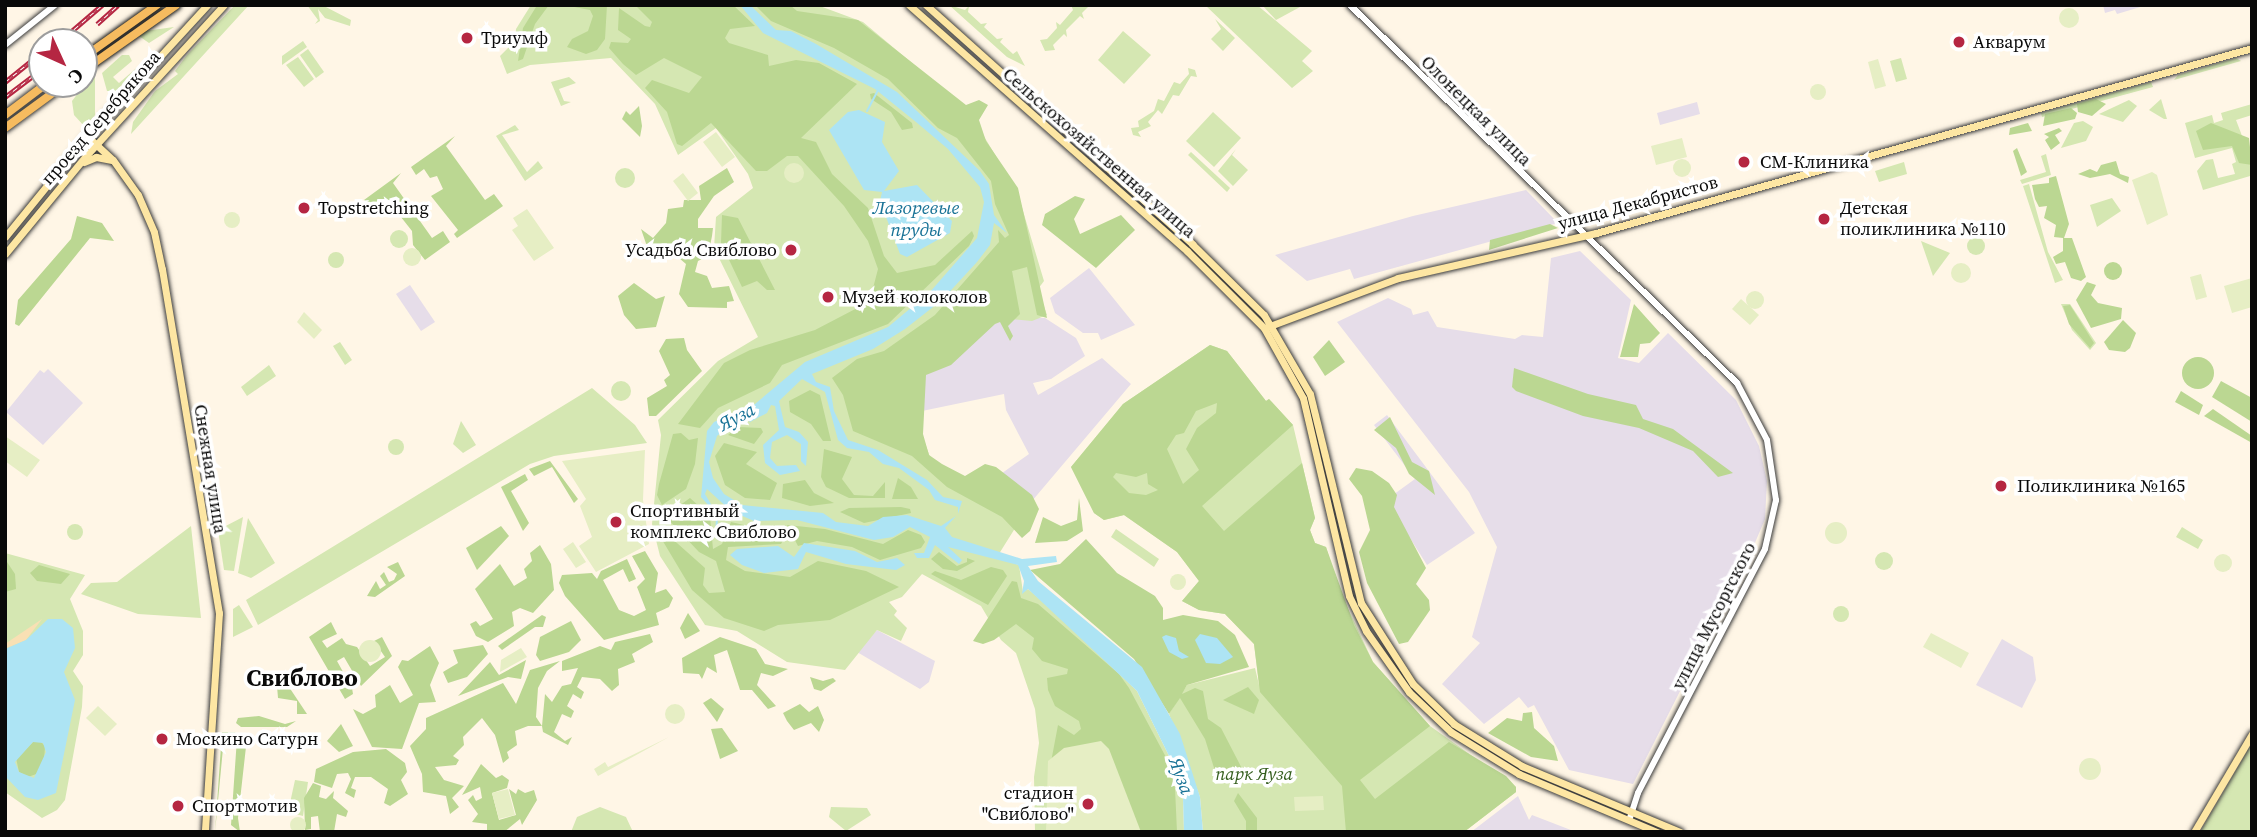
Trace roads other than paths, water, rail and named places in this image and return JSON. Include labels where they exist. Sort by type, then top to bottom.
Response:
[{"type":"main road","points":[[98,47],[157,5]]},
{"type":"main road","points":[[98,60],[176,5]]},
{"type":"main road","name":"проезд Серебрякова","points":[[5,254],[75,168],[223,5]]},
{"type":"main road","name":"Сельскохозяйственная улица","points":[[909,5],[1187,251],[1267,326]]},
{"type":"main road","name":"Сельскохозяйственная улица","points":[[926,5],[1192,244],[1267,326]]},
{"type":"main road","name":"проезд Серебрякова","points":[[5,237],[87,136],[206,6]]},
{"type":"main road","name":"улица Декабристов","points":[[1267,326],[1398,278],[1583,236],[2252,48]]},
{"type":"main road","points":[[5,114],[28,97]]},
{"type":"main road","points":[[5,128],[46,98]]},
{"type":"main road","name":"Снежная улица","points":[[87,136],[113,160],[138,195],[154,232],[218,604],[205,832]]},
{"type":"main road","points":[[75,168],[90,158],[113,160]]},
{"type":"main road","points":[[5,226],[28,207]]},
{"type":"main road","points":[[1267,326],[1303,398],[1349,596],[1389,667],[1428,711],[1483,753],[1518,774],[1681,832]]},
{"type":"main road","points":[[2194,832],[2252,734]]},
{"type":"main road","points":[[1630,816],[1657,832]]},
{"type":"street","points":[[5,46],[55,5]]},
{"type":"street","name":"Олонецкая улица","points":[[1350,5],[1583,236]]},
{"type":"street","name":"улица Мусоргского","points":[[1583,236],[1737,383],[1762,425],[1775,479],[1775,512],[1765,549],[1630,816]]},
{"type":"water","name":"Яуза","points":[[740,5],[750,5],[776,30],[791,31],[897,92],[980,171],[989,184],[994,215],[1007,233],[994,223],[990,245],[977,262],[942,300],[905,329],[873,349],[812,374],[816,382],[830,387],[834,411],[848,440],[878,450],[927,480],[943,497],[962,501],[958,514],[958,507],[935,500],[929,490],[899,468],[883,464],[869,452],[847,448],[838,440],[825,392],[802,379],[779,401],[785,427],[799,432],[808,442],[806,466],[801,461],[801,444],[787,435],[772,442],[770,458],[777,466],[796,465],[800,471],[780,475],[765,463],[763,445],[779,430],[775,406],[771,405],[767,413],[750,422],[744,417],[736,420],[717,436],[709,462],[713,478],[724,494],[742,505],[823,513],[836,522],[868,526],[883,517],[907,515],[941,526],[956,516],[945,528],[952,537],[1022,559],[1056,556],[1057,562],[1028,566],[1038,581],[1142,667],[1180,734],[1200,797],[1203,832],[1184,832],[1183,798],[1169,756],[1137,691],[1028,589],[1022,594],[1024,581],[1018,565],[948,547],[962,560],[959,564],[935,545],[929,558],[917,558],[914,553],[924,553],[930,537],[910,527],[893,537],[874,540],[797,520],[754,521],[731,511],[707,489],[705,494],[718,516],[701,497],[707,431],[714,422],[755,404],[805,362],[888,327],[930,292],[977,238],[984,202],[980,187],[948,149],[916,122],[875,89],[763,33]]},
{"type":"water","name":"Лазоревые пруды","points":[[859,110],[885,122],[882,142],[899,171],[884,191],[917,185],[952,221],[950,233],[907,257],[900,254],[880,201],[882,192],[864,190],[829,130],[848,112]]},
{"type":"water","points":[[804,543],[855,551],[877,562],[897,558],[905,565],[896,570],[846,564],[806,552],[798,569],[764,573],[742,565],[730,555],[737,549],[778,546],[794,557]]},
{"type":"water","points":[[48,619],[62,619],[73,628],[75,648],[64,672],[75,700],[56,793],[38,800],[25,797],[5,776],[5,649],[26,640]],"holes":[[[33,742],[43,743],[46,752],[34,778],[19,772],[15,762]]]},
{"type":"water","points":[[1200,634],[1217,638],[1233,657],[1220,664],[1206,663],[1195,640]]},
{"type":"water","points":[[1166,635],[1176,638],[1179,651],[1189,657],[1182,659],[1169,652],[1162,637]]},
{"type":"waterway","points":[[867,111],[878,90]]},
{"type":"waterway","points":[[716,537],[717,515]]},
{"type":"railway","points":[[75,28],[102,5]]},
{"type":"railway","points":[[97,24],[118,5]]},
{"type":"railway","points":[[5,82],[28,63]]},
{"type":"railway","points":[[5,97],[28,80]]},
{"type":"place","name":"Триумф","points":[[467,38]]},
{"type":"place","name":"Акварум","points":[[1959,42]]},
{"type":"place","name":"СМ-Клиника","points":[[1744,162]]},
{"type":"place","name":"Topstretching","points":[[304,208]]},
{"type":"place","name":"Детская поликлиника №110","points":[[1824,219]]},
{"type":"place","name":"Усадьба Свиблово","points":[[791,250]]},
{"type":"place","name":"Музей колоколов","points":[[828,297]]},
{"type":"place","name":"Поликлиника №165","points":[[2001,486]]},
{"type":"place","name":"Спортивный комплекс Свиблово","points":[[616,522]]},
{"type":"place","name":"Москино Сатурн","points":[[162,739]]},
{"type":"place","name":"стадион \"Свиблово\"","points":[[1088,804]]},
{"type":"place","name":"Спортмотив","points":[[178,806]]},
{"type":"district","name":"Свиблово","points":[[302,678]]},
{"type":"park label","name":"парк Яуза","points":[[1254,774]]}]
